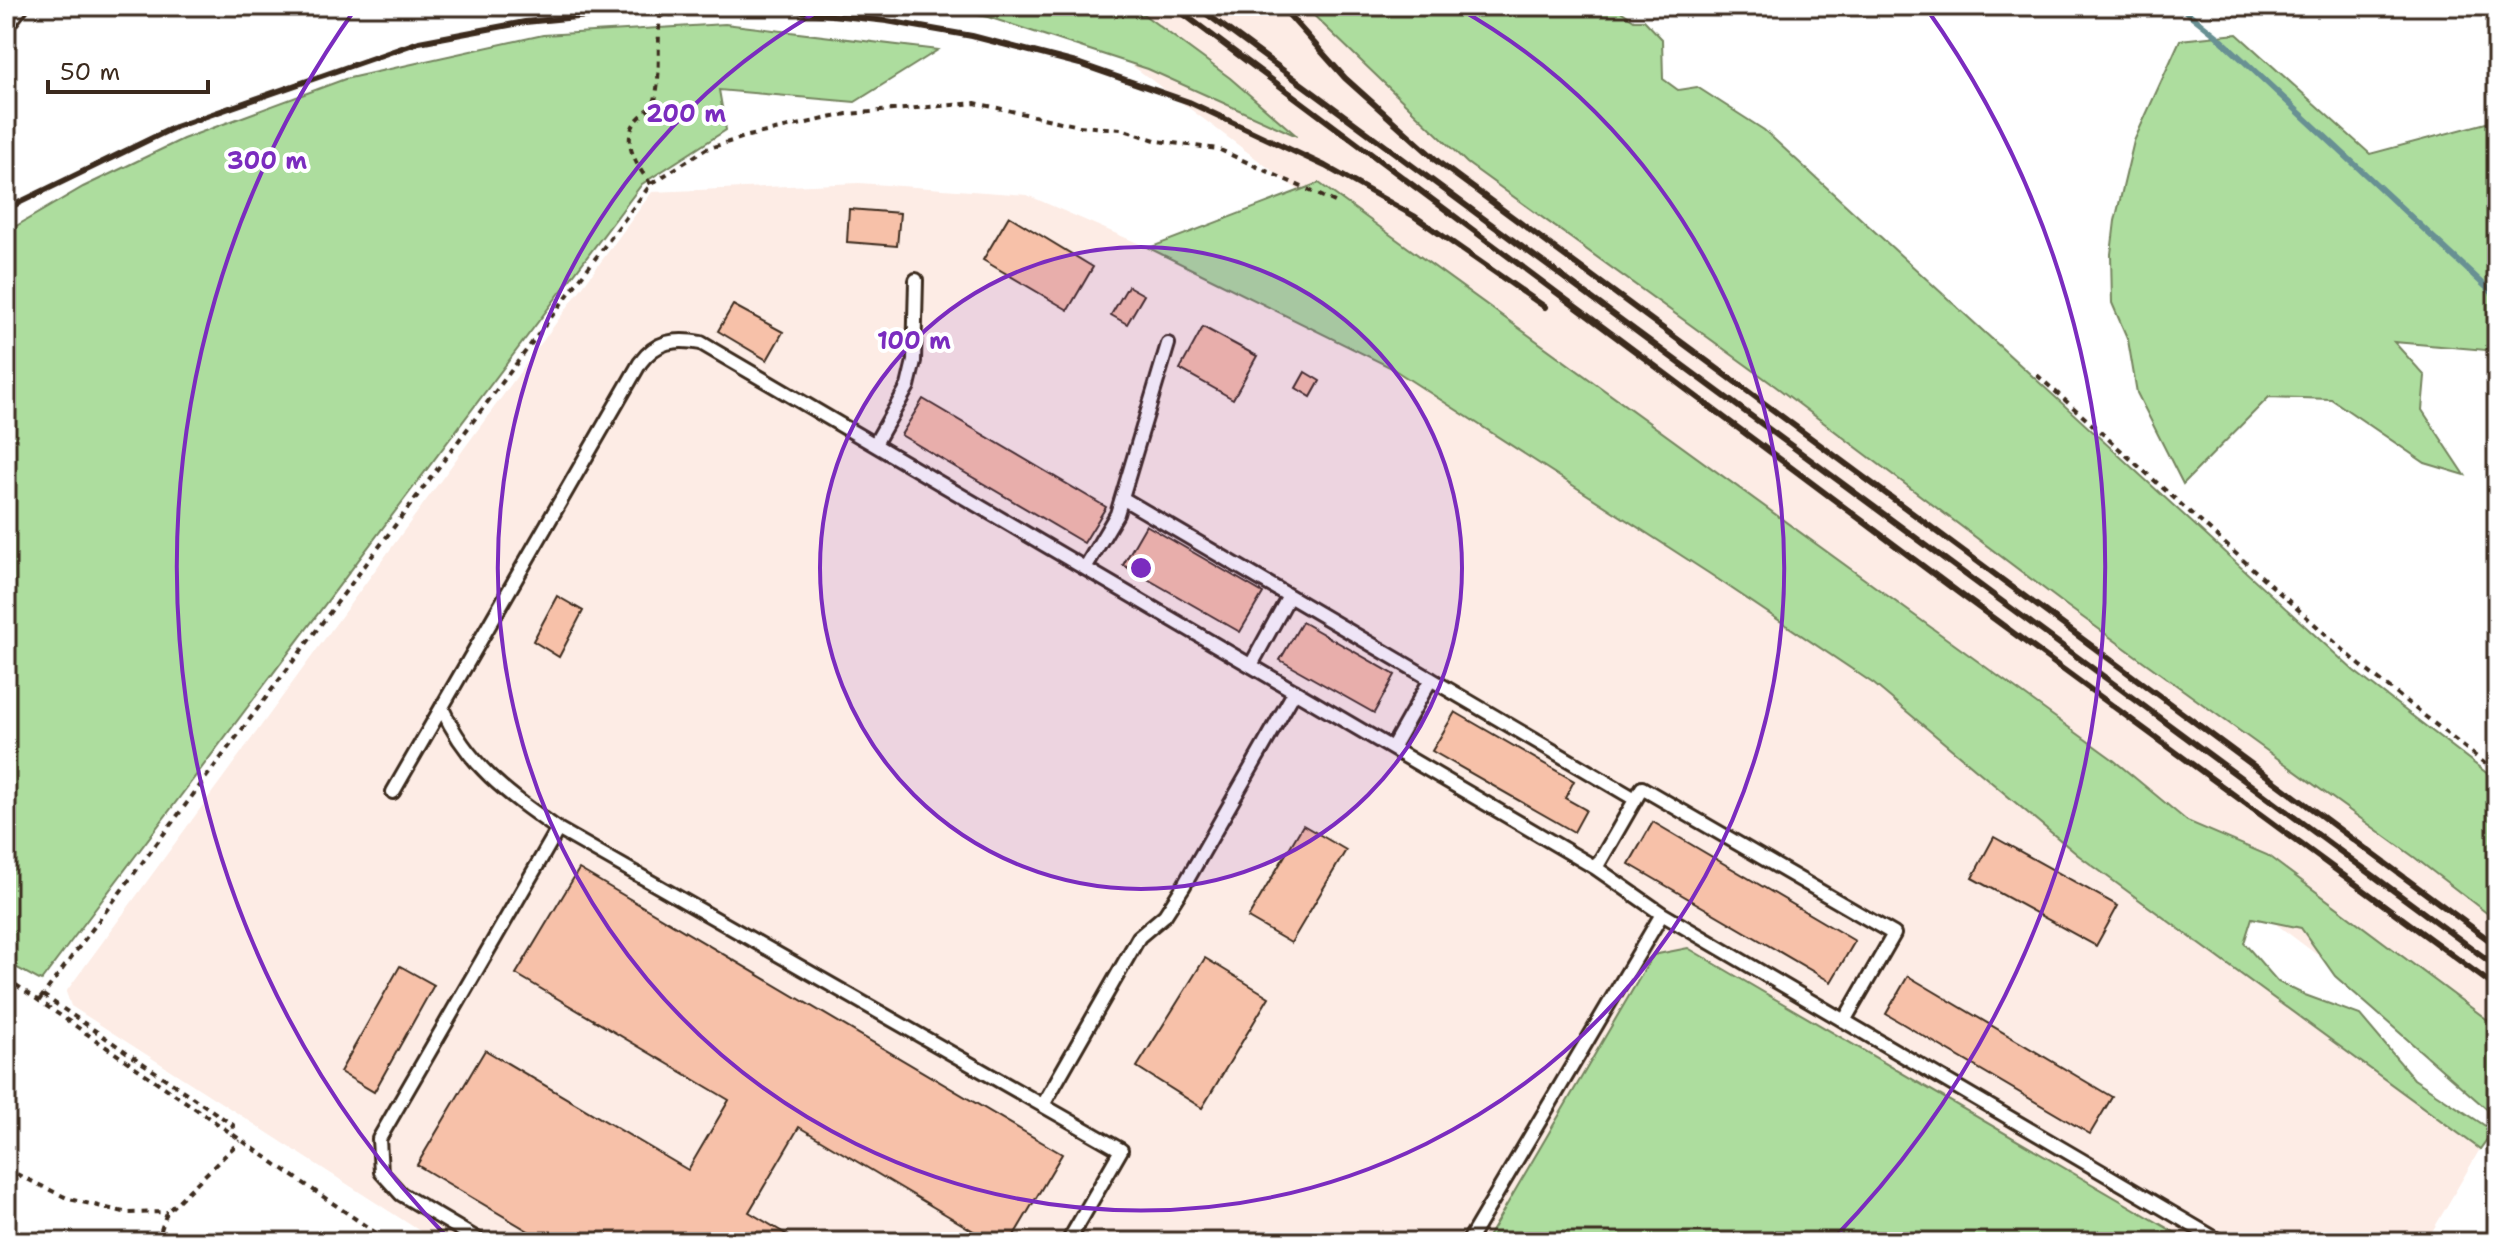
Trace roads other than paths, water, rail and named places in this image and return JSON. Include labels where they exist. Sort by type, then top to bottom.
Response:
[{"type":"lane","points":[[6,27],[22,6]]},
{"type":"lane","points":[[875,444],[908,386],[914,361],[916,280]]},
{"type":"lane","points":[[393,792],[640,363],[650,349],[665,342],[683,340],[701,343],[1596,868],[1662,914],[2221,1242]]},
{"type":"lane","points":[[1085,568],[1117,514],[1168,344]]},
{"type":"lane","points":[[1122,498],[1635,799]]},
{"type":"lane","points":[[1251,665],[1289,596]]},
{"type":"lane","points":[[1392,748],[1431,679]]},
{"type":"lane","points":[[1043,1105],[1139,937],[1165,915],[1183,887],[1295,691]]},
{"type":"lane","points":[[442,708],[454,735],[478,765],[512,797],[558,829],[1121,1150],[1068,1242]]},
{"type":"lane","points":[[1596,868],[1642,788],[1894,934],[1844,1021]]},
{"type":"lane","points":[[482,1242],[401,1194],[381,1172],[379,1139],[558,829]]},
{"type":"lane","points":[[1468,1242],[1662,914]]},
{"type":"waterway","points":[[2179,6],[2217,36],[2497,297]]},
{"type":"railway","points":[[1173,6],[1959,593],[2497,988]]},
{"type":"railway","points":[[1196,6],[2497,967]]},
{"type":"railway","points":[[1281,6],[1345,78],[1442,165]]},
{"type":"railway","points":[[6,209],[175,127],[419,42],[525,22],[639,11],[777,9],[887,21],[972,36],[1080,64],[1189,102],[1325,166],[1414,216],[1545,307]]},
{"type":"railway","points":[[1434,159],[2497,946]]}]
